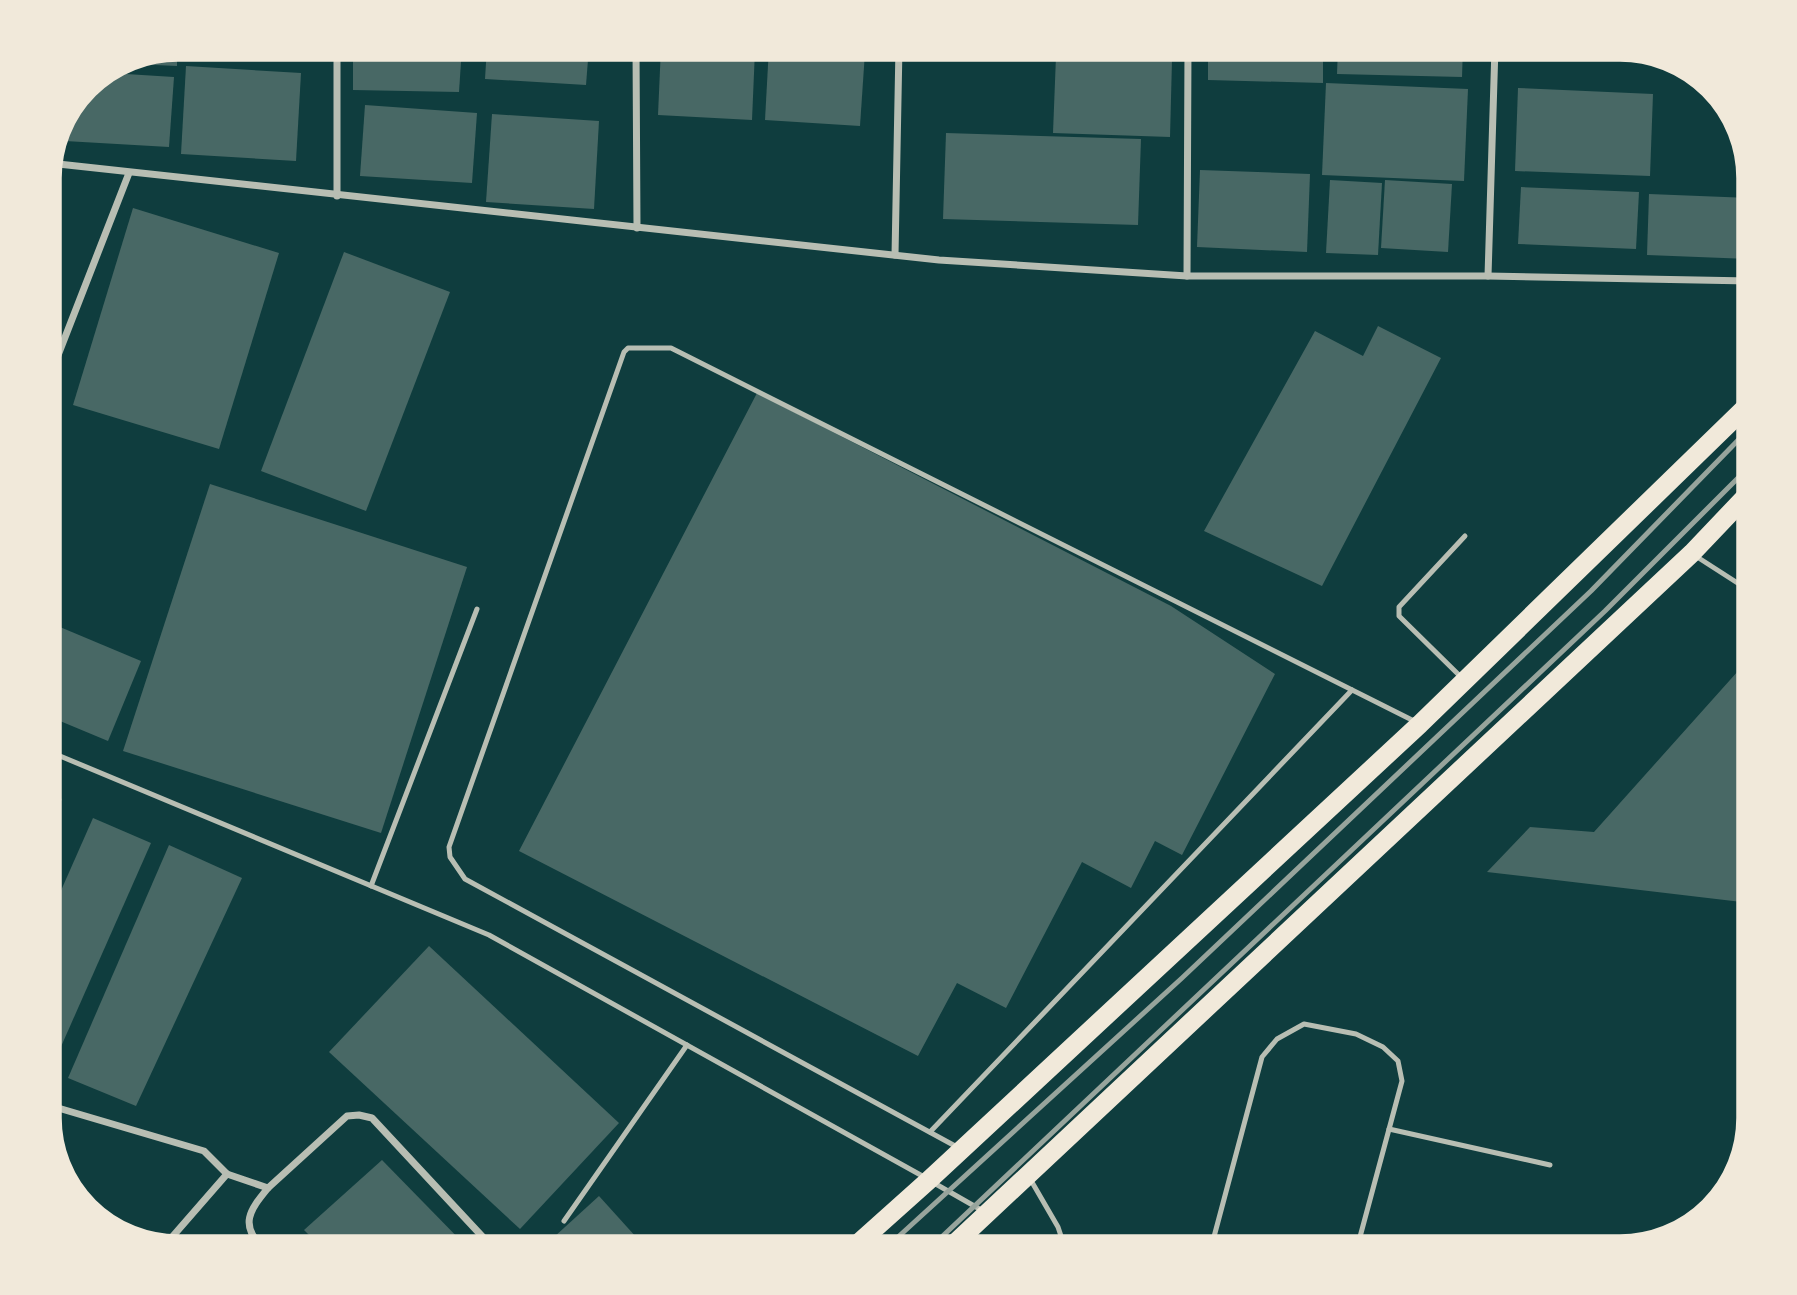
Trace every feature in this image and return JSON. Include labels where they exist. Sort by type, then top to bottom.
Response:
[{"type":"highway","points":[[866,1236],[1420,724],[1738,415]]},
{"type":"highway","points":[[962,1236],[1692,553],[1738,505]]},
{"type":"street","points":[[337,60],[337,196]]},
{"type":"street","points":[[636,60],[637,228]]},
{"type":"street","points":[[895,255],[899,60]]},
{"type":"street","points":[[1188,60],[1188,276]]},
{"type":"street","points":[[1488,276],[1495,60]]},
{"type":"street","points":[[61,164],[895,255],[1188,276],[1488,276],[1738,281]]},
{"type":"street","points":[[60,350],[129,173]]},
{"type":"street","points":[[60,1109],[204,1151],[227,1174],[268,1188]]},
{"type":"street","points":[[254,1236],[249,1222],[250,1210],[268,1188],[347,1116],[359,1115],[372,1118],[482,1236]]},
{"type":"street","points":[[173,1236],[227,1174]]},
{"type":"lane","points":[[962,1149],[465,879],[450,857],[449,847],[624,352],[628,348],[671,348],[1420,724]]},
{"type":"lane","points":[[1465,536],[1399,607],[1399,616],[1465,681]]},
{"type":"lane","points":[[1692,553],[1738,584]]},
{"type":"lane","points":[[371,886],[477,608]]},
{"type":"lane","points":[[930,1132],[1352,690]]},
{"type":"lane","points":[[60,756],[489,935],[986,1213]]},
{"type":"lane","points":[[1214,1236],[1262,1057],[1276,1039],[1304,1024],[1356,1034],[1383,1046],[1398,1061],[1402,1081],[1360,1236]]},
{"type":"lane","points":[[564,1221],[687,1045]]},
{"type":"lane","points":[[1389,1129],[1550,1165]]},
{"type":"lane","points":[[1028,1174],[1061,1236]]},
{"type":"building","points":[[177,60],[177,66],[145,65]]},
{"type":"building","points":[[353,60],[461,60],[459,92],[353,90]]},
{"type":"building","points":[[486,60],[588,60],[586,85],[485,79]]},
{"type":"building","points":[[660,60],[755,60],[752,120],[658,115]]},
{"type":"building","points":[[768,60],[864,60],[860,126],[765,120]]},
{"type":"building","points":[[1056,60],[1172,60],[1170,137],[1053,133]]},
{"type":"building","points":[[1208,60],[1323,60],[1323,83],[1208,80]]},
{"type":"building","points":[[1338,60],[1463,60],[1462,77],[1337,74]]},
{"type":"building","points":[[186,66],[301,73],[296,161],[181,154]]},
{"type":"building","points":[[122,74],[174,77],[169,147],[66,141],[79,112],[94,94]]},
{"type":"building","points":[[1326,83],[1468,89],[1464,181],[1322,175]]},
{"type":"building","points":[[1518,88],[1653,94],[1650,176],[1515,171]]},
{"type":"building","points":[[365,105],[477,113],[472,183],[360,176]]},
{"type":"building","points":[[492,114],[599,121],[594,209],[486,202]]},
{"type":"building","points":[[946,133],[1141,139],[1138,225],[943,219]]},
{"type":"building","points":[[1200,170],[1310,174],[1307,252],[1197,247]]},
{"type":"building","points":[[1330,180],[1382,183],[1378,255],[1326,253]]},
{"type":"building","points":[[1385,180],[1452,184],[1448,252],[1381,248]]},
{"type":"building","points":[[1521,187],[1639,192],[1636,249],[1518,244]]},
{"type":"building","points":[[1649,194],[1738,198],[1738,259],[1647,255]]},
{"type":"building","points":[[133,208],[279,253],[219,449],[73,405]]},
{"type":"building","points":[[344,252],[450,292],[366,511],[261,471]]},
{"type":"building","points":[[1378,326],[1441,358],[1322,586],[1204,531],[1315,331],[1363,356]]},
{"type":"building","points":[[757,393],[1171,606],[1275,674],[1182,855],[1155,841],[1131,888],[1082,862],[1006,1008],[957,983],[918,1056],[519,851]]},
{"type":"building","points":[[210,484],[467,567],[381,833],[123,751]]},
{"type":"building","points":[[60,627],[141,661],[108,741],[60,721]]},
{"type":"building","points":[[1738,671],[1738,902],[1487,872],[1530,827],[1594,832]]},
{"type":"building","points":[[93,818],[151,843],[60,1049],[60,893]]},
{"type":"building","points":[[169,845],[242,878],[136,1106],[68,1078]]},
{"type":"building","points":[[429,946],[619,1123],[520,1229],[329,1052]]},
{"type":"building","points":[[382,1160],[456,1236],[310,1236],[304,1230]]},
{"type":"building","points":[[599,1196],[635,1236],[555,1236]]},
{"type":"railway","points":[[899,1236],[1182,978],[1591,591],[1738,440]]},
{"type":"railway","points":[[943,1236],[1605,611],[1738,478]]}]
